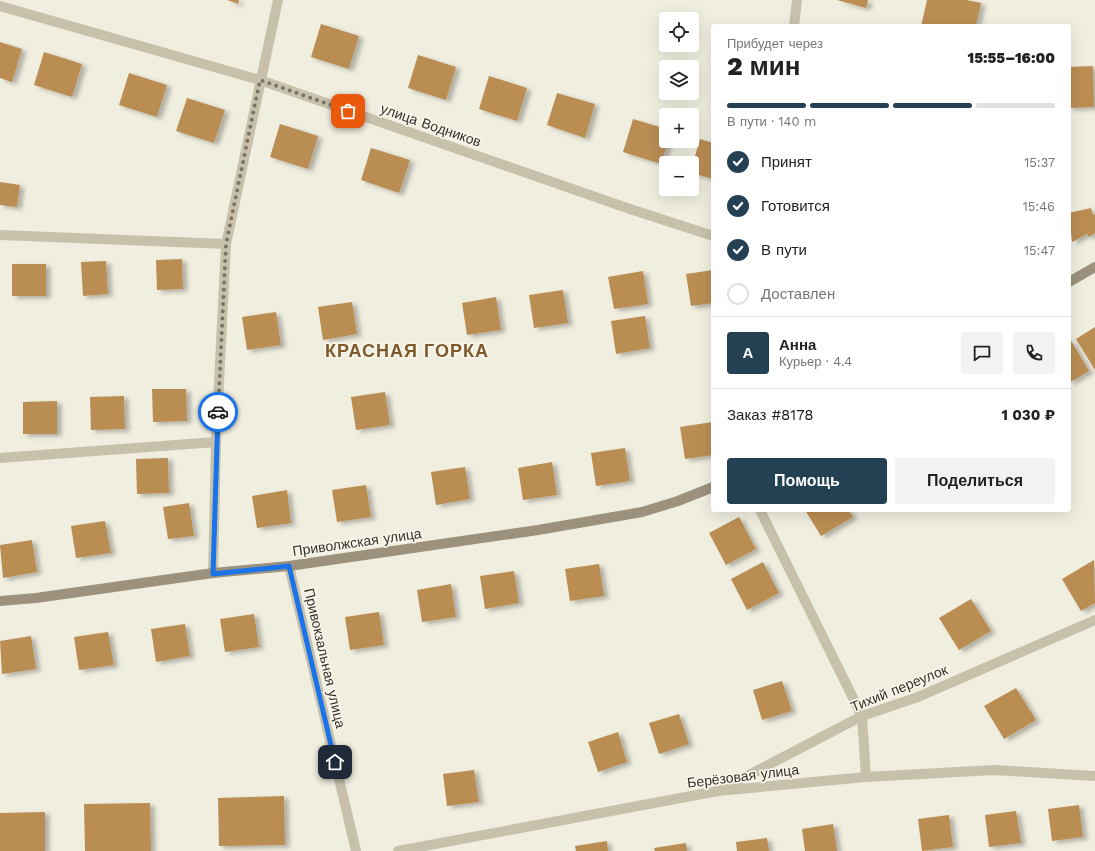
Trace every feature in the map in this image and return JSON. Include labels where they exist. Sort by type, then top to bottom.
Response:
[{"type":"main road","points":[[1071,281],[1095,267]]},
{"type":"main road","name":"Приволжская улица","points":[[0,601],[36,598],[213,574],[289,566],[538,530],[642,512],[678,501],[711,488]]},
{"type":"street","points":[[213,574],[216,442],[226,244],[278,0]]},
{"type":"street","points":[[794,24],[797,0]]},
{"type":"street","name":"улица Водников","points":[[0,6],[260,80],[627,208],[711,235]]},
{"type":"street","points":[[0,235],[226,244]]},
{"type":"street","points":[[0,458],[216,442]]},
{"type":"street","points":[[761,512],[862,716],[866,777]]},
{"type":"street","name":"Привокзальная улица","points":[[289,566],[356,851]]},
{"type":"street","name":"Тихий переулок","points":[[718,791],[862,716],[918,697],[1095,620]]},
{"type":"street","name":"Берёзовая улица","points":[[398,851],[718,791],[866,777],[994,770],[1095,776]]},
{"type":"building","points":[[227,0],[239,0],[238,4]]},
{"type":"building","points":[[837,0],[868,0],[866,8]]},
{"type":"building","points":[[927,0],[966,0],[981,3],[976,24],[921,24]]},
{"type":"building","points":[[321,24],[359,36],[349,69],[311,57]]},
{"type":"building","points":[[0,42],[22,49],[12,82],[0,78]]},
{"type":"building","points":[[44,52],[82,64],[72,97],[34,85]]},
{"type":"building","points":[[418,55],[456,67],[446,100],[408,88]]},
{"type":"building","points":[[1093,66],[1094,107],[1071,108],[1071,67]]},
{"type":"building","points":[[129,73],[167,85],[157,117],[119,105]]},
{"type":"building","points":[[489,76],[527,88],[517,121],[479,109]]},
{"type":"building","points":[[557,93],[595,104],[585,138],[547,125]]},
{"type":"building","points":[[187,98],[225,110],[214,143],[176,131]]},
{"type":"building","points":[[633,119],[659,127],[659,148],[666,148],[663,156],[659,156],[659,163],[623,152]]},
{"type":"building","points":[[280,124],[318,136],[308,169],[270,157]]},
{"type":"building","points":[[700,139],[711,142],[711,178],[699,175],[699,156],[695,156],[697,148],[699,148]]},
{"type":"building","points":[[371,148],[410,160],[399,193],[361,180]]},
{"type":"building","points":[[0,182],[20,185],[17,207],[0,205]]},
{"type":"building","points":[[1091,208],[1093,215],[1095,214],[1095,233],[1089,237],[1087,234],[1072,242],[1071,213]]},
{"type":"building","points":[[182,259],[183,289],[157,290],[156,260]]},
{"type":"building","points":[[106,261],[108,294],[83,296],[81,262]]},
{"type":"building","points":[[12,264],[46,264],[46,296],[12,296]]},
{"type":"building","points":[[711,270],[711,303],[691,306],[686,274]]},
{"type":"building","points":[[643,271],[648,304],[614,309],[608,277]]},
{"type":"building","points":[[563,290],[568,323],[534,328],[529,295]]},
{"type":"building","points":[[496,297],[501,330],[467,335],[462,303]]},
{"type":"building","points":[[352,302],[357,334],[323,340],[318,307]]},
{"type":"building","points":[[276,312],[281,345],[247,350],[242,317]]},
{"type":"building","points":[[645,316],[650,348],[616,354],[611,321]]},
{"type":"building","points":[[1095,327],[1095,370],[1076,339]]},
{"type":"building","points":[[1071,340],[1089,371],[1071,382]]},
{"type":"building","points":[[152,389],[186,389],[187,421],[153,422]]},
{"type":"building","points":[[385,392],[390,425],[356,430],[351,397]]},
{"type":"building","points":[[124,396],[125,429],[91,430],[90,397]]},
{"type":"building","points":[[57,401],[57,434],[23,434],[23,402]]},
{"type":"building","points":[[711,422],[711,455],[685,459],[680,427]]},
{"type":"building","points":[[625,448],[630,481],[596,486],[591,453]]},
{"type":"building","points":[[168,458],[169,493],[137,494],[136,459]]},
{"type":"building","points":[[552,462],[557,495],[523,500],[518,468]]},
{"type":"building","points":[[465,467],[470,499],[436,505],[431,472]]},
{"type":"building","points":[[366,485],[371,517],[337,522],[332,490]]},
{"type":"building","points":[[287,490],[291,523],[257,528],[252,496]]},
{"type":"building","points":[[189,503],[194,536],[168,539],[163,507]]},
{"type":"building","points":[[806,512],[850,512],[853,517],[821,536]]},
{"type":"building","points":[[739,517],[756,549],[726,565],[709,533]]},
{"type":"building","points":[[105,521],[111,553],[76,558],[71,526]]},
{"type":"building","points":[[32,540],[37,572],[3,578],[0,545]]},
{"type":"building","points":[[1094,560],[1095,603],[1081,611],[1062,579]]},
{"type":"building","points":[[763,562],[779,593],[747,610],[731,579]]},
{"type":"building","points":[[599,564],[604,596],[570,601],[565,569]]},
{"type":"building","points":[[514,571],[519,603],[485,609],[480,576]]},
{"type":"building","points":[[451,584],[456,617],[422,622],[417,590]]},
{"type":"building","points":[[971,599],[991,631],[959,650],[939,618]]},
{"type":"building","points":[[379,612],[384,645],[350,650],[345,617]]},
{"type":"building","points":[[254,614],[259,647],[225,652],[220,619]]},
{"type":"building","points":[[185,624],[190,656],[156,662],[151,629]]},
{"type":"building","points":[[108,632],[114,665],[79,670],[74,637]]},
{"type":"building","points":[[31,636],[36,669],[2,674],[0,641]]},
{"type":"building","points":[[782,681],[792,711],[762,720],[753,690]]},
{"type":"building","points":[[1016,688],[1036,720],[1004,739],[984,706]]},
{"type":"building","points":[[679,714],[689,744],[659,754],[649,723]]},
{"type":"building","points":[[618,732],[627,762],[598,772],[588,742]]},
{"type":"building","points":[[474,770],[479,802],[447,806],[443,774]]},
{"type":"building","points":[[284,796],[285,845],[219,846],[218,798]]},
{"type":"building","points":[[150,803],[151,851],[85,851],[84,804]]},
{"type":"building","points":[[1079,805],[1083,837],[1052,841],[1048,809]]},
{"type":"building","points":[[1016,811],[1021,843],[989,847],[985,815]]},
{"type":"building","points":[[45,812],[45,851],[0,851],[0,813]]},
{"type":"building","points":[[949,815],[953,847],[922,851],[918,819]]},
{"type":"building","points":[[833,824],[837,851],[805,851],[802,829]]},
{"type":"building","points":[[767,838],[769,851],[737,851],[736,842]]},
{"type":"building","points":[[607,841],[608,851],[576,851],[575,846]]},
{"type":"building","points":[[686,843],[687,851],[655,851],[654,848]]},
{"type":"way so far","points":[[218,412],[226,244],[260,80],[348,111]]},
{"type":"district","name":"КРАСНАЯ ГОРКА","points":[[407,350]]},
{"type":"route","points":[[218,412],[213,574],[289,566],[335,762]]}]
